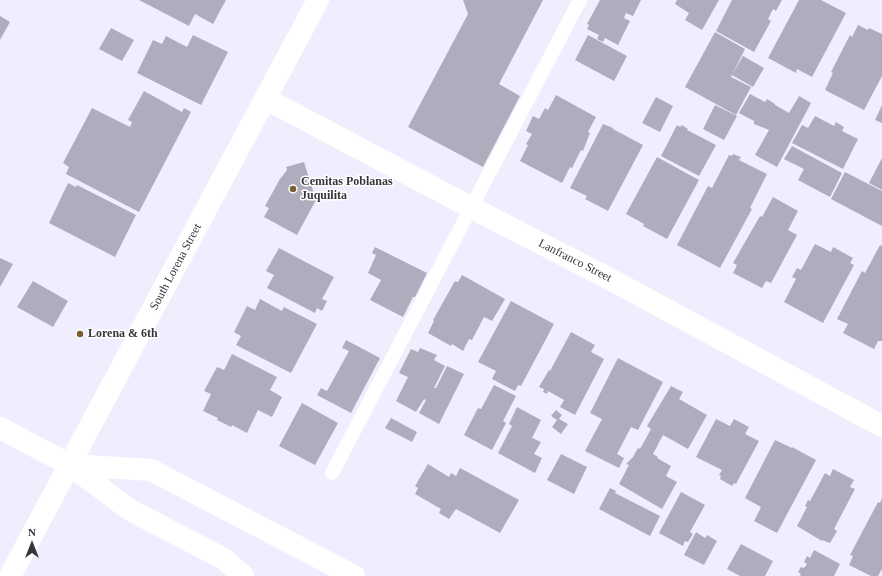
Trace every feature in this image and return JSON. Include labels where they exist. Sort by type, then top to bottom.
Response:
[{"type":"main road","name":"South Lorena Street","points":[[10,576],[318,0]]},
{"type":"main road","name":"Lanfranco Street","points":[[266,99],[608,278],[882,426]]},
{"type":"main road","points":[[0,428],[70,465],[130,510],[224,559],[243,576]]},
{"type":"main road","points":[[70,465],[151,470],[354,576]]},
{"type":"lane","points":[[332,473],[580,0]]},
{"type":"building","points":[[139,0],[226,0],[213,24],[195,14],[189,26]]},
{"type":"building","points":[[463,0],[543,0],[499,84],[520,96],[483,167],[408,127],[468,14]]},
{"type":"building","points":[[600,0],[641,0],[633,16],[626,13],[624,18],[630,21],[618,45],[605,38],[603,42],[597,39],[599,35],[587,29],[589,25],[587,24]]},
{"type":"building","points":[[677,0],[719,0],[702,30],[685,20],[689,13],[675,4]]},
{"type":"building","points":[[732,0],[782,0],[776,11],[773,9],[768,19],[771,21],[754,52],[716,31]]},
{"type":"building","points":[[799,0],[821,0],[846,13],[812,77],[797,69],[796,73],[768,58]]},
{"type":"building","points":[[0,16],[10,22],[0,40]]},
{"type":"building","points":[[858,25],[882,34],[882,76],[864,110],[825,90],[833,73],[831,72],[850,35],[852,37]]},
{"type":"building","points":[[111,28],[134,40],[122,61],[99,49]]},
{"type":"building","points":[[715,32],[745,49],[731,77],[751,87],[736,115],[685,87]]},
{"type":"building","points":[[193,35],[228,52],[201,105],[137,73],[153,40],[162,44],[166,36],[187,47]]},
{"type":"building","points":[[588,35],[627,56],[614,81],[575,60]]},
{"type":"building","points":[[743,56],[764,68],[753,87],[732,75]]},
{"type":"building","points":[[144,91],[182,112],[184,108],[191,112],[139,212],[66,174],[69,167],[63,163],[92,108],[130,127],[132,122],[128,120]]},
{"type":"building","points":[[750,94],[765,102],[767,99],[789,113],[799,96],[811,103],[777,167],[755,155],[769,130],[754,124],[754,121],[739,113]]},
{"type":"building","points":[[556,95],[596,117],[588,132],[590,133],[583,151],[581,150],[562,183],[520,161],[528,145],[526,144],[532,134],[526,131],[533,116],[539,119],[545,108],[548,110]]},
{"type":"building","points":[[656,97],[673,106],[660,132],[642,123]]},
{"type":"building","points":[[715,105],[737,116],[724,140],[703,129]]},
{"type":"building","points":[[882,105],[882,123],[875,120]]},
{"type":"building","points":[[815,116],[834,126],[836,122],[844,127],[842,131],[858,139],[843,169],[792,143],[802,125],[808,128]]},
{"type":"building","points":[[603,124],[643,145],[608,211],[585,199],[587,196],[570,188]]},
{"type":"building","points":[[677,125],[680,127],[682,125],[688,129],[687,130],[716,145],[699,176],[661,156]]},
{"type":"building","points":[[792,146],[842,173],[830,197],[798,180],[804,169],[784,159]]},
{"type":"building","points":[[733,154],[741,157],[739,160],[767,174],[750,208],[752,209],[720,268],[677,245],[708,186],[712,188],[729,155],[732,156]]},
{"type":"building","points":[[657,157],[699,180],[667,239],[643,226],[644,224],[626,214]]},
{"type":"building","points":[[882,158],[882,190],[869,183]]},
{"type":"building","name":"Cemitas Poblanas Juquilita","points":[[304,162],[316,200],[297,235],[264,217],[269,208],[265,206],[280,179],[287,170],[286,167]]},
{"type":"building","points":[[845,172],[882,191],[882,226],[831,199]]},
{"type":"building","points":[[68,183],[76,187],[77,185],[136,215],[115,257],[49,223]]},
{"type":"building","points":[[773,197],[798,211],[788,230],[797,235],[771,283],[766,281],[762,288],[733,273],[737,265],[733,263],[760,216],[762,217]]},
{"type":"building","points":[[815,244],[831,252],[833,247],[853,258],[850,263],[854,265],[823,323],[784,302],[796,279],[792,277],[797,268],[801,270]]},
{"type":"building","points":[[880,245],[882,246],[882,341],[878,341],[874,349],[843,333],[848,324],[837,319],[862,271],[865,273]]},
{"type":"building","points":[[375,247],[427,273],[403,317],[370,300],[381,280],[368,273],[376,255],[372,253]]},
{"type":"building","points":[[279,248],[334,277],[322,299],[327,301],[322,311],[317,308],[315,313],[267,288],[274,275],[266,271]]},
{"type":"building","points":[[0,258],[13,264],[0,287]]},
{"type":"building","points":[[462,275],[505,299],[492,321],[484,317],[472,340],[469,339],[463,351],[428,333],[434,321],[433,320],[455,281],[458,282]]},
{"type":"building","points":[[33,281],[68,301],[53,327],[17,307]]},
{"type":"building","points":[[260,299],[282,311],[284,307],[317,324],[291,373],[236,345],[241,336],[234,332],[247,306],[255,310]]},
{"type":"building","points":[[511,301],[554,324],[521,386],[518,385],[515,391],[492,379],[496,371],[478,362]]},
{"type":"building","points":[[571,332],[595,345],[591,352],[604,359],[575,415],[560,407],[564,400],[548,391],[547,394],[543,392],[544,389],[539,387],[549,370],[550,371]]},
{"type":"building","points":[[346,340],[380,358],[351,413],[317,395],[321,388],[327,391],[349,351],[342,348]]},
{"type":"building","points":[[420,348],[437,355],[434,360],[445,366],[434,388],[436,388],[447,366],[464,374],[439,424],[419,413],[426,400],[424,399],[416,412],[396,401],[408,377],[399,373],[411,349],[418,352]]},
{"type":"building","points":[[232,354],[277,377],[270,390],[282,397],[272,417],[258,410],[247,433],[232,425],[231,427],[217,420],[218,418],[203,411],[211,394],[204,391],[217,367],[224,370]]},
{"type":"building","points":[[618,358],[663,382],[638,430],[631,427],[617,454],[624,458],[619,468],[585,451],[602,419],[590,413]]},
{"type":"building","points":[[494,385],[516,396],[503,421],[506,423],[492,450],[464,435],[478,408],[481,409]]},
{"type":"building","points":[[671,386],[683,392],[679,399],[707,415],[688,449],[663,435],[653,454],[671,466],[666,476],[677,482],[662,509],[619,484],[629,465],[626,464],[633,457],[638,448],[640,449],[651,429],[647,426]]},
{"type":"building","points":[[302,403],[338,423],[315,465],[279,446]]},
{"type":"building","points":[[517,407],[541,420],[532,438],[541,442],[534,454],[542,458],[535,473],[498,453],[512,426],[509,424]]},
{"type":"building","points":[[556,410],[562,415],[559,419],[568,424],[561,434],[552,427],[557,420],[551,416]]},
{"type":"building","points":[[391,418],[417,432],[412,442],[385,428]]},
{"type":"building","points":[[716,419],[730,426],[734,419],[749,427],[745,434],[759,441],[736,484],[734,483],[732,486],[720,479],[721,476],[719,475],[722,470],[696,457]]},
{"type":"building","points":[[775,440],[816,460],[777,533],[754,521],[761,507],[745,498]]},
{"type":"building","points":[[561,454],[587,467],[574,494],[547,480]]},
{"type":"building","points":[[428,464],[449,477],[451,473],[456,476],[460,468],[519,500],[500,533],[456,509],[449,519],[439,513],[441,509],[415,494],[418,488],[415,486]]},
{"type":"building","points":[[833,469],[854,480],[850,487],[855,489],[834,529],[837,531],[830,543],[822,541],[797,526],[807,507],[805,506],[808,500],[810,501],[825,473],[830,476]]},
{"type":"building","points":[[610,488],[616,491],[615,493],[660,516],[650,536],[599,509]]},
{"type":"building","points":[[681,492],[705,505],[690,532],[693,534],[688,542],[685,541],[683,546],[659,533]]},
{"type":"building","points":[[882,498],[882,569],[878,576],[871,576],[849,565],[853,556],[850,555],[878,502],[880,503]]},
{"type":"building","points":[[696,532],[705,538],[707,535],[717,541],[704,565],[684,555]]},
{"type":"building","points":[[741,544],[773,561],[765,576],[740,576],[727,569]]},
{"type":"building","points":[[814,550],[840,564],[834,576],[800,576],[801,574],[798,572],[801,567],[804,568],[807,564],[804,562],[807,556],[810,558]]},
{"type":"place","name":"Cemitas Poblanas Juquilita","points":[[293,189]]},
{"type":"place","name":"Lorena & 6th","points":[[80,334]]}]
